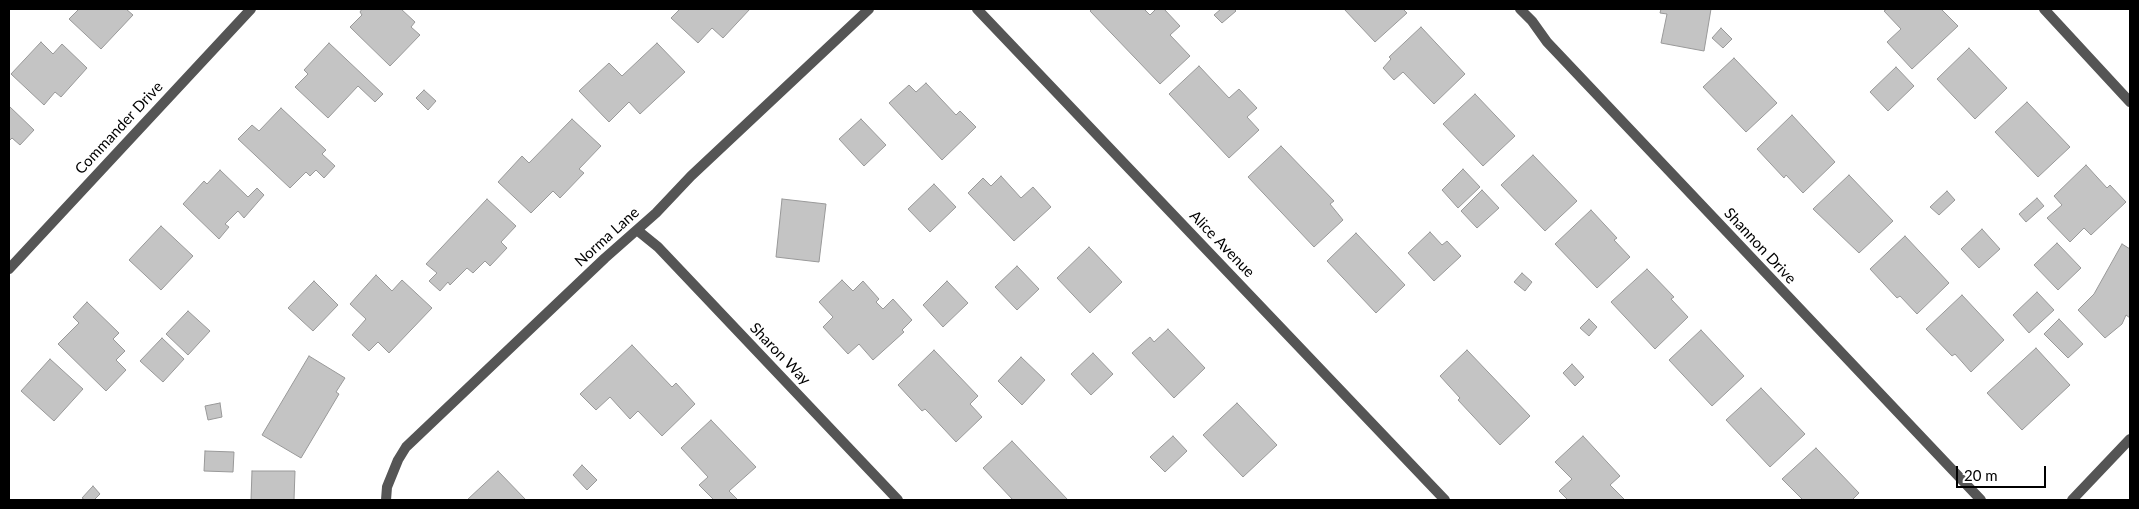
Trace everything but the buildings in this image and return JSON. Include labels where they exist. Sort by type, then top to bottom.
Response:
[{"type":"street","name":"Commander Drive","points":[[9,269],[252,9]]},
{"type":"street","name":"Norma Lane","points":[[386,500],[387,487],[398,460],[406,447],[869,9]]},
{"type":"street","name":"Alice Avenue","points":[[977,9],[1444,500]]},
{"type":"street","points":[[2044,9],[2130,102]]},
{"type":"street","name":"Shannon Drive","points":[[1523,10],[1547,42],[1981,500]]},
{"type":"street","name":"Sharon Way","points":[[637,230],[658,247],[898,500]]},
{"type":"street","points":[[2072,500],[2130,439]]}]
